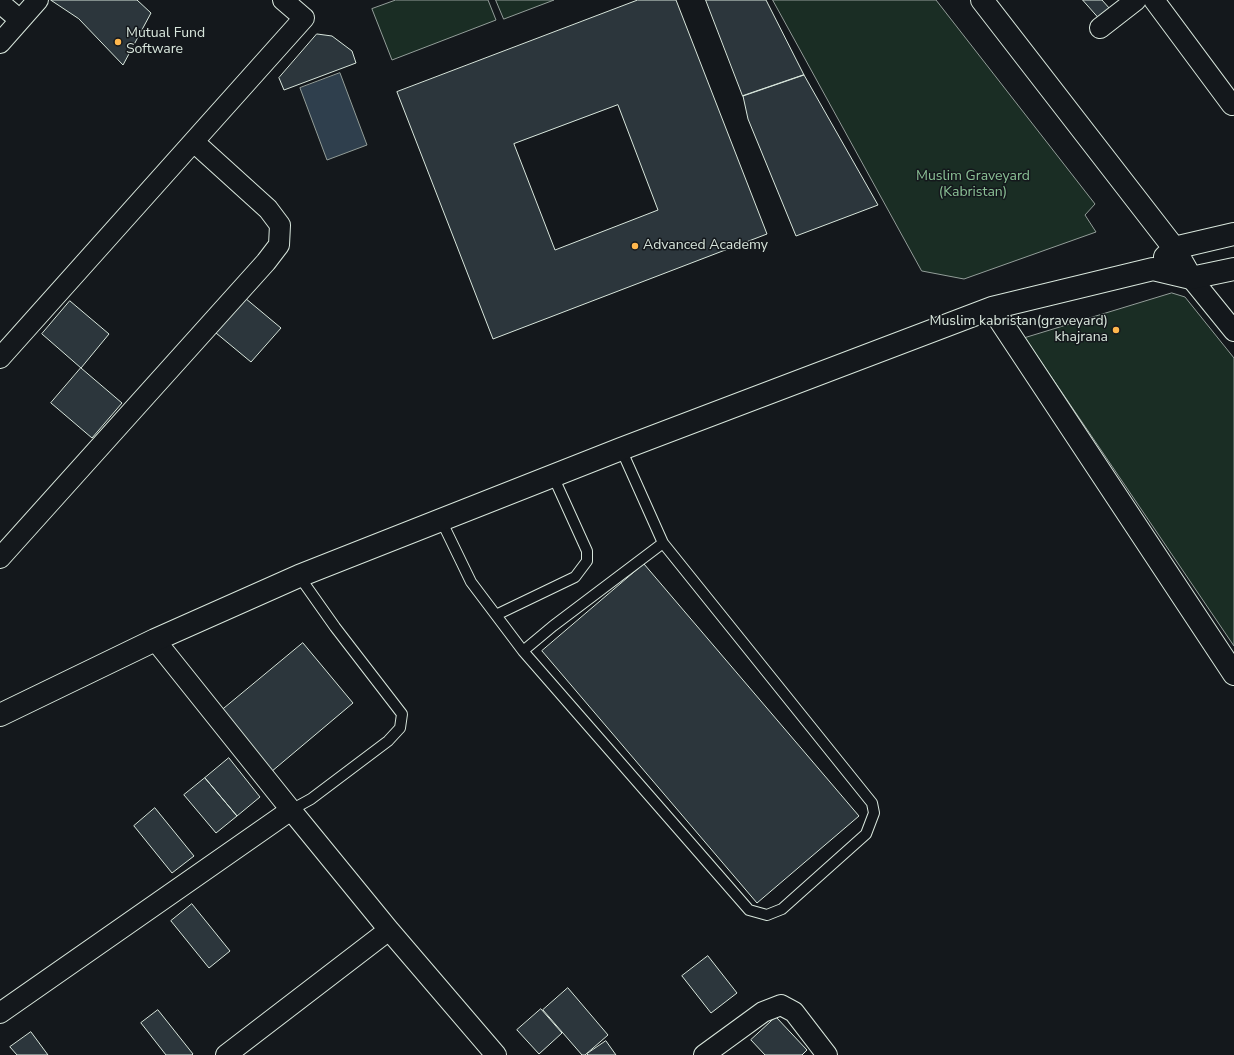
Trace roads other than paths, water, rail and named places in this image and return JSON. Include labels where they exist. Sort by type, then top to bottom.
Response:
[{"type":"street","points":[[0,43],[38,0]]},
{"type":"street","points":[[0,358],[304,18],[282,0]]},
{"type":"street","points":[[982,0],[1174,248],[1191,278],[1234,332]]},
{"type":"street","points":[[1100,28],[1136,0]]},
{"type":"street","points":[[1154,0],[1232,105],[1234,104]]},
{"type":"street","points":[[0,3],[20,20]]},
{"type":"street","points":[[0,558],[266,262],[279,245],[280,226],[268,209],[194,142]]},
{"type":"street","points":[[1153,268],[1174,248],[1234,234]]},
{"type":"street","points":[[0,715],[155,640],[299,576],[621,449],[992,308],[1153,268],[1191,278],[1234,269]]},
{"type":"street","points":[[992,308],[1234,674]]},
{"type":"street","points":[[155,640],[389,930],[496,1055]]},
{"type":"street","points":[[0,1013],[291,810]]},
{"type":"street","points":[[226,1055],[389,930]]},
{"type":"street","points":[[704,1055],[764,1012],[781,1005],[794,1012],[827,1055]]},
{"type":"lane","points":[[441,520],[471,582],[523,651],[749,910],[767,915],[782,909],[866,834],[874,813],[872,803],[663,543],[621,449]]},
{"type":"lane","points":[[496,615],[575,577],[587,562],[587,551],[553,476]]},
{"type":"lane","points":[[523,651],[553,626],[663,543]]},
{"type":"lane","points":[[291,810],[311,799],[388,741],[400,728],[402,714],[335,627],[299,576]]},
{"type":"water","points":[[340,73],[367,145],[327,160],[300,88]]},
{"type":"place","name":"Mutual Fund Software","points":[[118,42]]},
{"type":"place","name":"Advanced Academy","points":[[635,246]]},
{"type":"place","name":"Muslim kabristan(graveyard) khajrana","points":[[1116,330]]},
{"type":"park label","name":"Muslim Graveyard (Kabristan)","points":[[973,186]]}]
